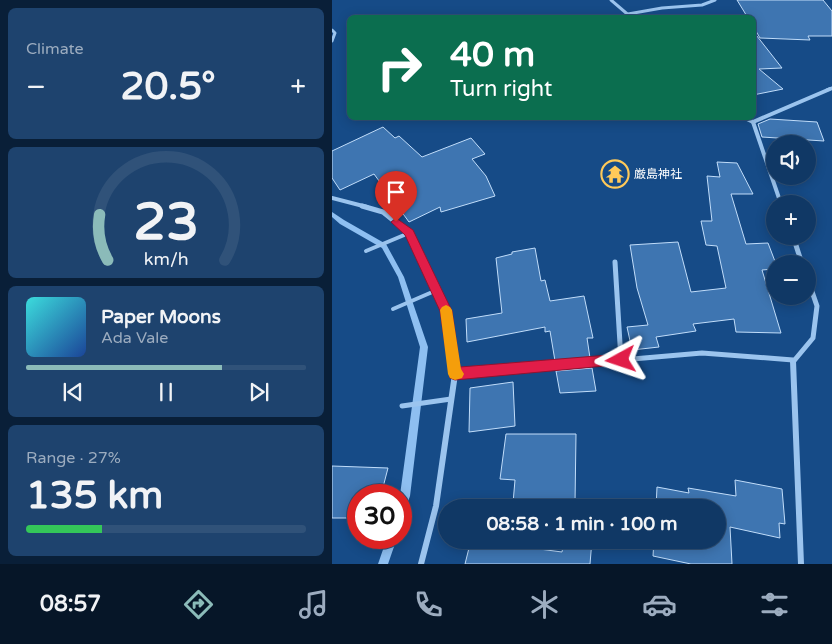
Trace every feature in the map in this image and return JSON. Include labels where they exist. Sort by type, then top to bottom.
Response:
[{"type":"street","points":[[611,0],[628,14],[662,8],[702,5],[715,0]]},
{"type":"street","points":[[332,30],[334,33],[332,41]]},
{"type":"street","points":[[753,122],[832,88]]},
{"type":"street","points":[[748,120],[753,122],[778,195]]},
{"type":"street","points":[[333,197],[384,212],[410,233],[446,311],[455,374],[436,506],[420,564]]},
{"type":"street","points":[[614,262],[621,360]]},
{"type":"street","points":[[801,564],[793,360],[812,338],[816,303]]},
{"type":"street","points":[[455,374],[702,353],[793,360]]},
{"type":"lane","points":[[366,251],[410,233]]},
{"type":"lane","points":[[393,308],[437,290]]},
{"type":"lane","points":[[402,406],[451,399]]},
{"type":"building","points":[[737,0],[823,0],[832,11],[832,36],[808,36],[810,40],[760,38],[756,31],[756,15],[746,15]]},
{"type":"building","points":[[756,35],[782,68],[759,69],[783,89],[756,94]]},
{"type":"building","points":[[770,119],[817,122],[824,141],[816,140],[816,135],[766,135],[766,137],[762,137],[758,124]]},
{"type":"building","points":[[383,127],[395,138],[399,136],[422,157],[471,138],[485,154],[472,159],[486,176],[495,196],[441,212],[440,207],[409,222],[374,174],[340,190],[332,178],[332,151]]},
{"type":"building","points":[[717,162],[737,163],[753,194],[731,194],[746,244],[766,243],[773,255],[766,255],[766,270],[762,270],[766,283],[766,305],[773,305],[781,333],[736,332],[734,319],[693,324],[696,331],[656,337],[659,347],[632,350],[627,327],[648,325],[637,288],[630,245],[678,242],[691,292],[726,288],[717,246],[706,245],[701,221],[712,221],[707,176],[720,177]]},
{"type":"building","points":[[535,248],[541,281],[545,280],[550,301],[584,296],[593,338],[587,338],[590,358],[555,361],[550,331],[545,332],[545,327],[467,342],[466,319],[502,313],[496,258],[512,254],[512,252]]},
{"type":"building","points":[[592,368],[596,391],[560,393],[556,371]]},
{"type":"building","points":[[513,382],[515,426],[469,432],[470,388]]},
{"type":"building","points":[[506,434],[576,434],[575,499],[513,499],[515,480],[500,479]]},
{"type":"building","points":[[332,466],[388,468],[384,484],[347,484],[347,518],[332,518]]},
{"type":"building","points":[[735,480],[782,489],[785,524],[779,523],[780,538],[730,527],[732,564],[691,564],[653,556],[653,549],[726,549],[726,499],[656,499],[657,487],[689,493],[688,488],[736,496]]},
{"type":"building","points":[[469,549],[539,549],[562,552],[562,549],[591,549],[590,564],[465,564]]},
{"type":"waterway","points":[[332,214],[342,222],[384,246],[401,277],[424,347],[407,484]]},
{"type":"waterway","points":[[383,564],[388,549]]},
{"type":"slow traffic","points":[[446,310],[455,374],[457,374]]},
{"type":"place","name":"厳島神社","points":[[615,174]]},
{"type":"route","points":[[396,222],[410,233],[446,311],[455,374],[621,360]]}]
